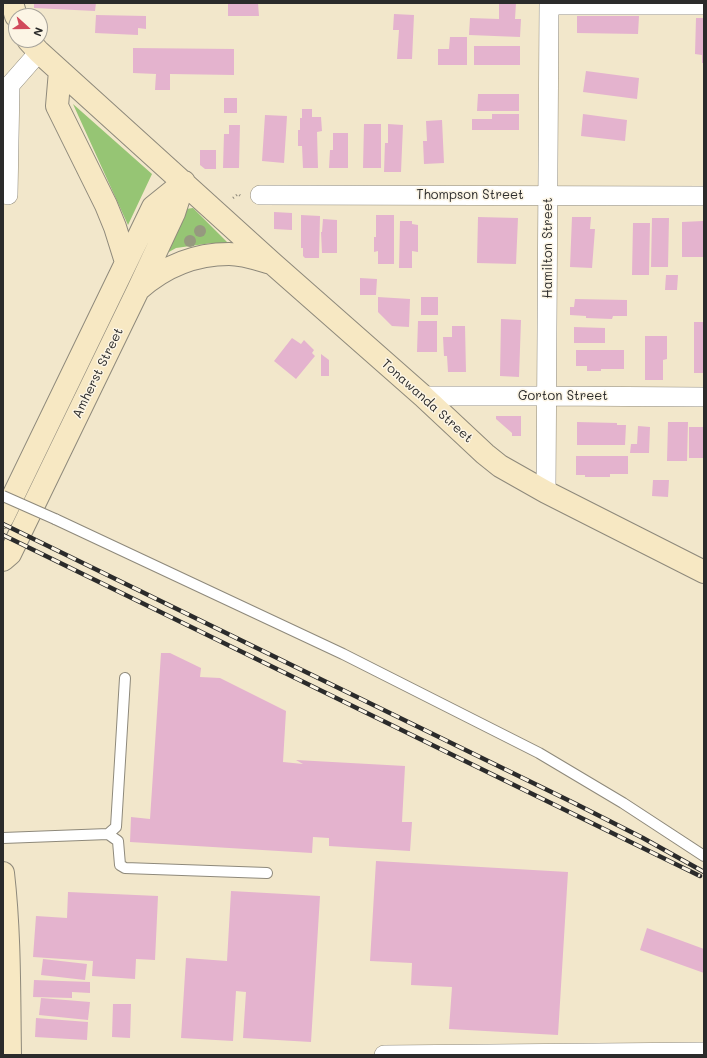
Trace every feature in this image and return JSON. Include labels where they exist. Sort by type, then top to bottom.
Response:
[{"type":"street","points":[[549,4],[704,5]]},
{"type":"street","name":"Hamilton Street","points":[[546,492],[549,4]]},
{"type":"street","points":[[8,195],[10,86],[33,48]]},
{"type":"street","points":[[36,48],[184,182]]},
{"type":"street","points":[[60,71],[57,106],[106,205],[115,227],[126,262]]},
{"type":"street","name":"Amherst Street","points":[[3,517],[153,207],[184,182]]},
{"type":"street","name":"Amherst Street","points":[[3,560],[10,554],[138,290],[174,212],[184,182]]},
{"type":"street","name":"Tonawanda Street","points":[[184,182],[272,263],[500,466],[546,492],[704,572]]},
{"type":"street","name":"Thompson Street","points":[[254,198],[548,195],[704,196]]},
{"type":"street","points":[[138,290],[154,276],[178,264],[201,256],[229,254],[272,263]]},
{"type":"street","name":"Gorton Street","points":[[423,396],[704,397]]},
{"type":"street","points":[[3,874],[10,1055]]},
{"type":"street","points":[[384,1055],[704,1052]]},
{"type":"lane","points":[[3,496],[343,654],[539,753],[623,802],[704,856]]},
{"type":"lane","points":[[108,834],[116,827],[124,678]]},
{"type":"lane","points":[[3,838],[108,834],[118,841],[120,865],[124,868],[267,872]]},
{"type":"path","points":[[233,198],[238,194],[254,198]]},
{"type":"green space","points":[[73,104],[152,174],[128,225]]},
{"type":"green space","points":[[193,208],[229,244],[212,243],[176,248],[160,257],[186,209]]},
{"type":"building","points":[[34,3],[96,3],[95,11],[34,8]]},
{"type":"building","points":[[228,3],[258,3],[259,16],[228,16]]},
{"type":"building","points":[[499,3],[516,3],[515,19],[521,19],[520,37],[469,35],[470,18],[499,19]]},
{"type":"building","points":[[394,14],[414,15],[412,59],[397,59],[399,30],[393,30]]},
{"type":"building","points":[[96,15],[146,16],[146,29],[138,28],[138,35],[95,33]]},
{"type":"building","points":[[577,16],[639,16],[638,34],[577,33]]},
{"type":"building","points":[[696,18],[704,18],[704,63],[702,63],[702,55],[695,54]]},
{"type":"building","points":[[450,37],[467,37],[467,65],[438,65],[438,49],[449,49]]},
{"type":"building","points":[[474,46],[520,46],[520,65],[474,65]]},
{"type":"building","points":[[133,48],[234,49],[234,75],[170,74],[170,90],[155,90],[156,74],[133,73]]},
{"type":"building","points":[[586,71],[639,78],[637,99],[583,92]]},
{"type":"building","points":[[478,94],[519,94],[519,111],[477,111]]},
{"type":"building","points":[[224,98],[237,98],[237,113],[224,113]]},
{"type":"building","points":[[302,109],[312,109],[312,117],[321,117],[322,131],[317,132],[318,168],[303,168],[302,146],[298,146],[298,130],[300,130]]},
{"type":"building","points":[[492,114],[519,114],[519,130],[472,130],[472,119],[492,119]]},
{"type":"building","points":[[583,114],[627,120],[625,141],[581,136]]},
{"type":"building","points":[[265,115],[287,116],[284,163],[262,161]]},
{"type":"building","points":[[442,120],[444,163],[424,164],[423,141],[427,141],[426,121]]},
{"type":"building","points":[[364,124],[381,124],[381,168],[363,168]]},
{"type":"building","points":[[388,124],[403,125],[401,172],[384,172],[385,143],[388,143]]},
{"type":"building","points":[[229,125],[240,125],[239,168],[223,168],[224,134],[229,134]]},
{"type":"building","points":[[333,133],[348,133],[348,168],[329,168],[330,150],[333,150]]},
{"type":"building","points":[[200,150],[216,150],[216,169],[205,169],[200,165]]},
{"type":"building","points":[[274,212],[292,213],[292,230],[274,229]]},
{"type":"building","points":[[301,215],[320,216],[319,258],[305,258],[303,256],[303,248],[301,248]]},
{"type":"building","points":[[376,215],[394,215],[394,264],[378,264],[378,251],[374,252]]},
{"type":"building","points":[[478,217],[518,218],[516,264],[477,263]]},
{"type":"building","points":[[572,217],[591,217],[590,229],[595,229],[592,268],[570,267]]},
{"type":"building","points":[[652,218],[669,218],[668,267],[651,267]]},
{"type":"building","points":[[323,219],[337,220],[337,253],[322,253],[321,232]]},
{"type":"building","points":[[400,221],[412,221],[412,224],[418,225],[418,252],[412,251],[412,268],[399,268]]},
{"type":"building","points":[[703,221],[703,257],[682,257],[682,222]]},
{"type":"building","points":[[633,223],[650,223],[649,275],[632,275]]},
{"type":"building","points":[[666,275],[678,275],[677,290],[665,290]]},
{"type":"building","points":[[360,278],[377,279],[376,295],[360,295]]},
{"type":"building","points":[[378,297],[410,299],[409,327],[392,326],[378,312]]},
{"type":"building","points":[[421,297],[438,297],[438,315],[421,315]]},
{"type":"building","points":[[575,299],[627,300],[627,316],[613,316],[612,319],[586,318],[586,316],[570,315],[570,307],[574,307]]},
{"type":"building","points":[[501,319],[521,320],[519,377],[500,376]]},
{"type":"building","points":[[418,321],[437,321],[437,352],[417,352]]},
{"type":"building","points":[[694,322],[704,322],[704,373],[694,373]]},
{"type":"building","points":[[452,326],[465,326],[466,372],[448,372],[447,356],[444,356],[443,337],[452,337]]},
{"type":"building","points":[[574,327],[605,328],[605,343],[574,343]]},
{"type":"building","points":[[645,336],[667,336],[667,359],[663,360],[663,380],[645,380]]},
{"type":"building","points":[[292,338],[301,344],[304,340],[314,350],[312,353],[315,356],[296,379],[274,361]]},
{"type":"building","points":[[576,350],[624,350],[624,369],[601,369],[601,371],[587,371],[587,366],[576,366]]},
{"type":"building","points":[[321,354],[329,360],[329,376],[321,376]]},
{"type":"building","points":[[496,416],[521,416],[521,436],[512,436],[512,433],[496,419]]},
{"type":"building","points":[[577,422],[617,423],[617,425],[626,425],[625,445],[577,445]]},
{"type":"building","points":[[668,422],[688,422],[687,461],[667,461]]},
{"type":"building","points":[[638,426],[650,427],[649,453],[630,453],[631,444],[637,444]]},
{"type":"building","points":[[689,427],[704,427],[703,458],[689,458]]},
{"type":"building","points":[[576,456],[628,456],[628,474],[610,474],[610,477],[585,477],[585,475],[576,475]]},
{"type":"building","points":[[653,480],[669,480],[668,497],[652,496]]},
{"type":"building","points":[[161,653],[170,653],[201,668],[200,677],[220,678],[286,711],[283,762],[303,764],[296,760],[405,766],[402,822],[412,822],[410,851],[329,846],[329,838],[313,837],[312,853],[130,842],[131,817],[150,819]]},
{"type":"building","points":[[376,861],[568,872],[558,1035],[449,1029],[452,987],[411,985],[412,963],[370,961]]},
{"type":"building","points":[[231,891],[320,896],[311,1042],[243,1038],[246,992],[236,991],[233,1041],[181,1038],[186,958],[227,961]]},
{"type":"building","points":[[68,892],[158,896],[155,960],[136,959],[135,979],[92,976],[93,961],[33,957],[36,916],[67,918]]},
{"type":"building","points":[[647,928],[704,949],[704,973],[640,950]]},
{"type":"building","points":[[43,959],[87,964],[85,980],[41,975]]},
{"type":"building","points":[[34,980],[90,982],[90,993],[72,992],[72,998],[33,997]]},
{"type":"building","points":[[41,998],[90,1002],[88,1020],[39,1015]]},
{"type":"building","points":[[113,1004],[131,1004],[130,1038],[112,1037]]},
{"type":"building","points":[[36,1018],[88,1022],[87,1040],[35,1037]]},
{"type":"railway","points":[[3,524],[574,803],[643,838],[704,872]]},
{"type":"railway","points":[[3,535],[700,876]]}]
